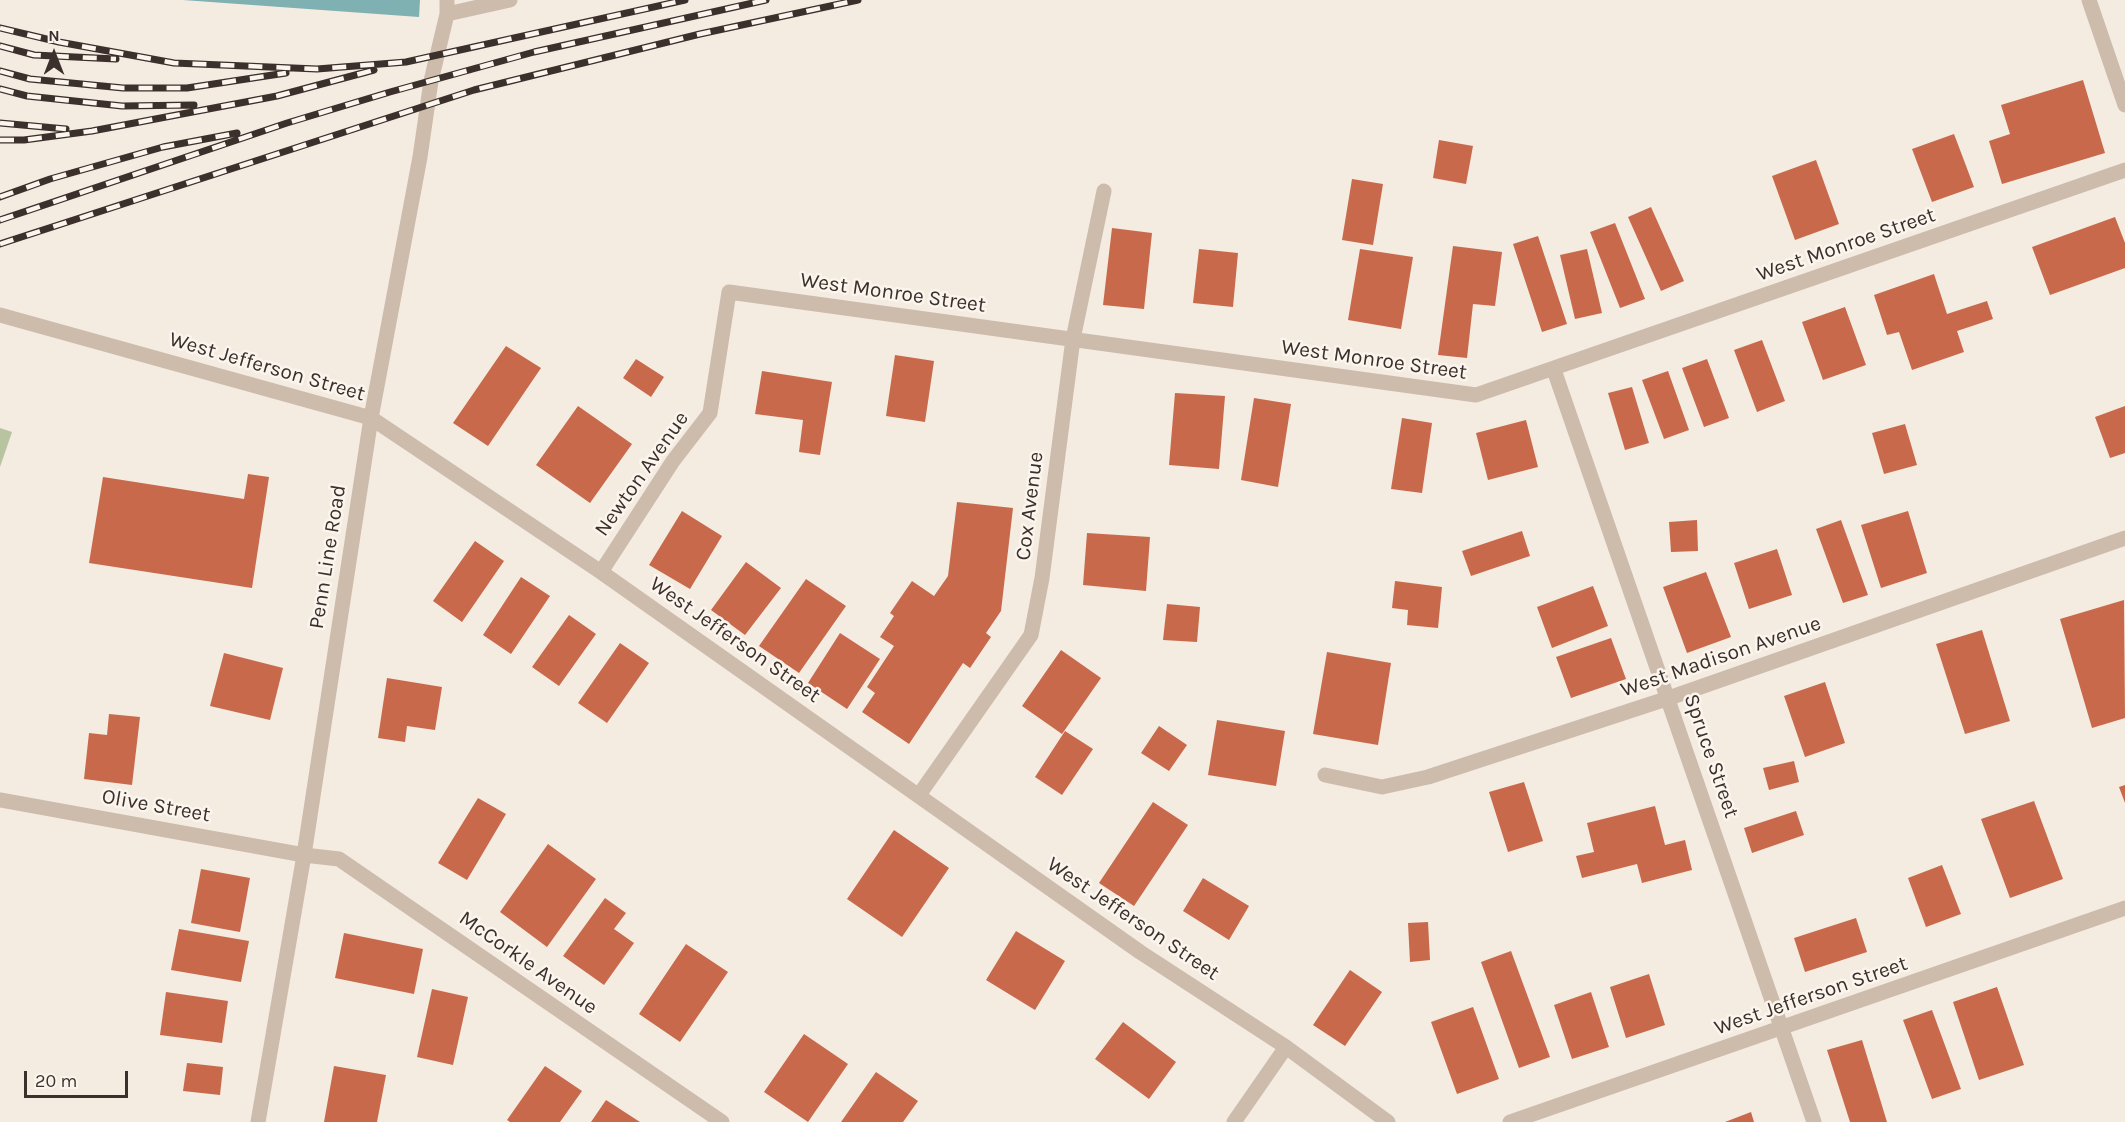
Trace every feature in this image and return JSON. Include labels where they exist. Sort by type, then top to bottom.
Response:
[{"type":"street","points":[[447,7],[510,0]]},
{"type":"street","points":[[2089,0],[2125,105]]},
{"type":"street","name":"Penn Line Road","points":[[258,1122],[304,855],[370,418],[420,157],[431,81],[447,7]]},
{"type":"street","name":"West Monroe Street","points":[[729,292],[1476,395],[1554,370],[2125,170]]},
{"type":"street","name":"Cox Avenue","points":[[919,795],[1031,635],[1042,578],[1073,339],[1104,191]]},
{"type":"street","name":"Newton Avenue","points":[[601,572],[673,461],[710,413],[729,292]]},
{"type":"street","name":"West Jefferson Street","points":[[0,315],[370,418],[601,572],[1140,952],[1286,1047],[1388,1122]]},
{"type":"street","name":"Spruce Street","points":[[1554,370],[1814,1122]]},
{"type":"street","name":"West Madison Avenue","points":[[1325,775],[1382,787],[1428,777],[1669,698],[2125,538]]},
{"type":"street","name":"Olive Street","points":[[0,800],[304,855]]},
{"type":"street","name":"McCorkle Avenue","points":[[304,855],[339,859],[722,1122]]},
{"type":"street","name":"West Jefferson Street","points":[[1510,1122],[2125,908]]},
{"type":"street","points":[[1234,1122],[1286,1047]]},
{"type":"green space","points":[[0,428],[12,432],[0,467]]},
{"type":"water","points":[[183,0],[420,0],[419,17]]},
{"type":"building","points":[[2083,80],[2105,153],[2002,184],[1989,141],[2010,134],[2001,105]]},
{"type":"building","points":[[1954,134],[1974,187],[1932,202],[1912,149]]},
{"type":"building","points":[[1439,140],[1473,146],[1466,184],[1433,178]]},
{"type":"building","points":[[1816,160],[1839,224],[1795,240],[1772,176]]},
{"type":"building","points":[[1352,179],[1383,184],[1373,245],[1342,240]]},
{"type":"building","points":[[1651,207],[1684,281],[1661,291],[1628,217]]},
{"type":"building","points":[[2115,217],[2125,243],[2125,268],[2050,295],[2032,247]]},
{"type":"building","points":[[1615,223],[1645,299],[1620,308],[1590,232]]},
{"type":"building","points":[[1112,228],[1152,233],[1144,309],[1103,305]]},
{"type":"building","points":[[1538,236],[1567,324],[1542,332],[1513,244]]},
{"type":"building","points":[[1453,246],[1502,252],[1495,306],[1473,304],[1467,358],[1438,355]]},
{"type":"building","points":[[1199,249],[1238,253],[1233,307],[1193,303]]},
{"type":"building","points":[[1360,249],[1413,257],[1401,329],[1348,320]]},
{"type":"building","points":[[1587,249],[1602,313],[1575,319],[1560,255]]},
{"type":"building","points":[[1934,274],[1947,314],[1987,301],[1993,319],[1957,331],[1964,352],[1912,370],[1899,332],[1887,335],[1874,295]]},
{"type":"building","points":[[1845,307],[1866,365],[1823,380],[1802,322]]},
{"type":"building","points":[[1762,340],[1785,401],[1757,412],[1734,350]]},
{"type":"building","points":[[506,346],[541,368],[488,446],[453,423]]},
{"type":"building","points":[[895,355],[934,361],[925,422],[886,416]]},
{"type":"building","points":[[636,359],[664,377],[651,397],[623,378]]},
{"type":"building","points":[[1707,359],[1729,418],[1704,427],[1682,368]]},
{"type":"building","points":[[762,371],[832,382],[820,455],[799,452],[803,420],[755,414]]},
{"type":"building","points":[[1668,371],[1689,430],[1664,439],[1642,380]]},
{"type":"building","points":[[1632,387],[1649,443],[1625,450],[1608,393]]},
{"type":"building","points":[[1175,393],[1225,396],[1219,469],[1169,465]]},
{"type":"building","points":[[1254,398],[1291,404],[1278,487],[1241,480]]},
{"type":"building","points":[[578,406],[632,444],[590,503],[536,465]]},
{"type":"building","points":[[2125,406],[2125,453],[2110,458],[2095,417]]},
{"type":"building","points":[[1402,418],[1432,423],[1422,493],[1391,489]]},
{"type":"building","points":[[1526,420],[1538,467],[1488,480],[1476,433]]},
{"type":"building","points":[[1905,424],[1917,465],[1884,474],[1872,433]]},
{"type":"building","points":[[248,474],[269,477],[252,588],[89,563],[103,477],[244,499]]},
{"type":"building","points":[[957,502],[1013,508],[1001,611],[986,633],[991,637],[970,668],[963,663],[909,744],[862,712],[875,693],[867,687],[894,646],[880,637],[894,616],[890,613],[912,581],[934,596],[948,576]]},
{"type":"building","points":[[682,511],[722,536],[690,589],[649,565]]},
{"type":"building","points":[[1908,511],[1927,573],[1881,588],[1861,525]]},
{"type":"building","points":[[1697,520],[1698,551],[1671,552],[1669,522]]},
{"type":"building","points":[[1841,520],[1868,595],[1843,603],[1816,529]]},
{"type":"building","points":[[1522,531],[1530,556],[1471,576],[1462,551]]},
{"type":"building","points":[[1087,533],[1150,537],[1146,591],[1083,585]]},
{"type":"building","points":[[475,541],[504,561],[462,622],[433,601]]},
{"type":"building","points":[[1777,549],[1792,595],[1749,609],[1734,563]]},
{"type":"building","points":[[746,562],[781,588],[745,635],[711,610]]},
{"type":"building","points":[[1706,572],[1731,637],[1687,653],[1663,587]]},
{"type":"building","points":[[521,577],[550,596],[511,654],[483,635]]},
{"type":"building","points":[[806,579],[846,606],[799,673],[759,646]]},
{"type":"building","points":[[1395,581],[1442,587],[1438,628],[1407,625],[1408,610],[1392,608]]},
{"type":"building","points":[[1593,586],[1608,626],[1552,648],[1537,607]]},
{"type":"building","points":[[2124,600],[2125,718],[2092,728],[2060,619]]},
{"type":"building","points":[[1167,604],[1200,607],[1197,642],[1163,640]]},
{"type":"building","points":[[569,615],[596,634],[559,686],[532,667]]},
{"type":"building","points":[[1982,630],[2010,721],[1965,734],[1936,644]]},
{"type":"building","points":[[840,633],[880,659],[847,709],[808,683]]},
{"type":"building","points":[[1611,638],[1626,679],[1571,698],[1556,657]]},
{"type":"building","points":[[620,643],[649,663],[607,723],[578,703]]},
{"type":"building","points":[[1061,650],[1101,678],[1062,734],[1022,706]]},
{"type":"building","points":[[1327,652],[1391,663],[1378,745],[1313,734]]},
{"type":"building","points":[[224,653],[283,668],[270,720],[210,706]]},
{"type":"building","points":[[387,678],[442,687],[435,730],[407,726],[405,742],[378,738]]},
{"type":"building","points":[[1825,682],[1845,743],[1805,757],[1784,696]]},
{"type":"building","points":[[109,714],[140,717],[132,785],[84,779],[89,733],[107,735]]},
{"type":"building","points":[[1217,720],[1285,731],[1276,786],[1208,775]]},
{"type":"building","points":[[1159,726],[1187,745],[1169,771],[1141,753]]},
{"type":"building","points":[[1065,731],[1093,749],[1062,795],[1035,777]]},
{"type":"building","points":[[1794,761],[1799,782],[1769,790],[1763,768]]},
{"type":"building","points":[[1524,782],[1543,841],[1508,852],[1489,792]]},
{"type":"building","points":[[2125,785],[2125,803],[2119,787]]},
{"type":"building","points":[[478,798],[506,814],[467,880],[438,863]]},
{"type":"building","points":[[2034,801],[2063,879],[2010,898],[1981,819]]},
{"type":"building","points":[[1153,802],[1188,825],[1134,906],[1099,883]]},
{"type":"building","points":[[1655,806],[1665,845],[1685,840],[1692,870],[1642,883],[1637,864],[1582,878],[1576,856],[1594,852],[1587,823]]},
{"type":"building","points":[[1796,811],[1804,835],[1752,853],[1744,828]]},
{"type":"building","points":[[894,830],[949,868],[902,937],[847,899]]},
{"type":"building","points":[[548,844],[596,879],[547,947],[500,912]]},
{"type":"building","points":[[1942,865],[1961,914],[1926,927],[1908,878]]},
{"type":"building","points":[[201,869],[250,878],[240,932],[191,923]]},
{"type":"building","points":[[1203,878],[1249,906],[1229,940],[1183,911]]},
{"type":"building","points":[[605,898],[626,913],[614,929],[634,943],[604,985],[563,956]]},
{"type":"building","points":[[1856,918],[1867,952],[1805,972],[1794,938]]},
{"type":"building","points":[[1428,922],[1430,960],[1410,962],[1408,923]]},
{"type":"building","points":[[179,929],[249,941],[241,982],[171,970]]},
{"type":"building","points":[[1016,931],[1065,961],[1035,1010],[986,980]]},
{"type":"building","points":[[344,933],[423,949],[414,994],[335,978]]},
{"type":"building","points":[[686,944],[728,972],[680,1042],[639,1014]]},
{"type":"building","points":[[1511,951],[1550,1057],[1519,1068],[1481,962]]},
{"type":"building","points":[[1350,970],[1382,992],[1345,1046],[1313,1025]]},
{"type":"building","points":[[1649,974],[1665,1025],[1626,1038],[1610,987]]},
{"type":"building","points":[[1997,987],[2024,1065],[1979,1080],[1953,1002]]},
{"type":"building","points":[[432,989],[468,997],[453,1065],[417,1057]]},
{"type":"building","points":[[166,992],[228,1001],[222,1043],[160,1035]]},
{"type":"building","points":[[1591,992],[1609,1047],[1572,1059],[1554,1005]]},
{"type":"building","points":[[1473,1007],[1499,1079],[1457,1094],[1431,1022]]},
{"type":"building","points":[[1932,1010],[1961,1089],[1932,1099],[1903,1020]]},
{"type":"building","points":[[1123,1022],[1176,1062],[1149,1099],[1095,1059]]},
{"type":"building","points":[[804,1034],[848,1064],[808,1122],[764,1092]]},
{"type":"building","points":[[1862,1040],[1887,1122],[1850,1122],[1827,1050]]},
{"type":"building","points":[[187,1063],[223,1067],[220,1095],[183,1091]]},
{"type":"building","points":[[334,1066],[386,1075],[377,1122],[324,1122]]},
{"type":"building","points":[[545,1066],[582,1091],[560,1122],[510,1122],[507,1120]]},
{"type":"building","points":[[876,1072],[918,1101],[903,1122],[841,1122]]},
{"type":"building","points":[[606,1100],[640,1122],[591,1122]]},
{"type":"building","points":[[1751,1112],[1754,1122],[1725,1122]]},
{"type":"railway","points":[[0,28],[59,42],[174,63],[317,69],[406,62],[685,0]]},
{"type":"railway","points":[[0,220],[287,123],[390,92],[534,52],[766,0]]},
{"type":"railway","points":[[0,244],[474,90],[700,34],[858,0]]},
{"type":"railway","points":[[0,46],[34,55],[116,59]]},
{"type":"railway","points":[[0,140],[24,140],[92,131],[277,96],[374,70]]},
{"type":"railway","points":[[0,71],[30,79],[123,88],[187,88],[286,73]]},
{"type":"railway","points":[[0,89],[27,96],[122,106],[194,105]]},
{"type":"railway","points":[[0,123],[66,129]]},
{"type":"railway","points":[[0,197],[50,179],[163,147],[237,133]]}]
